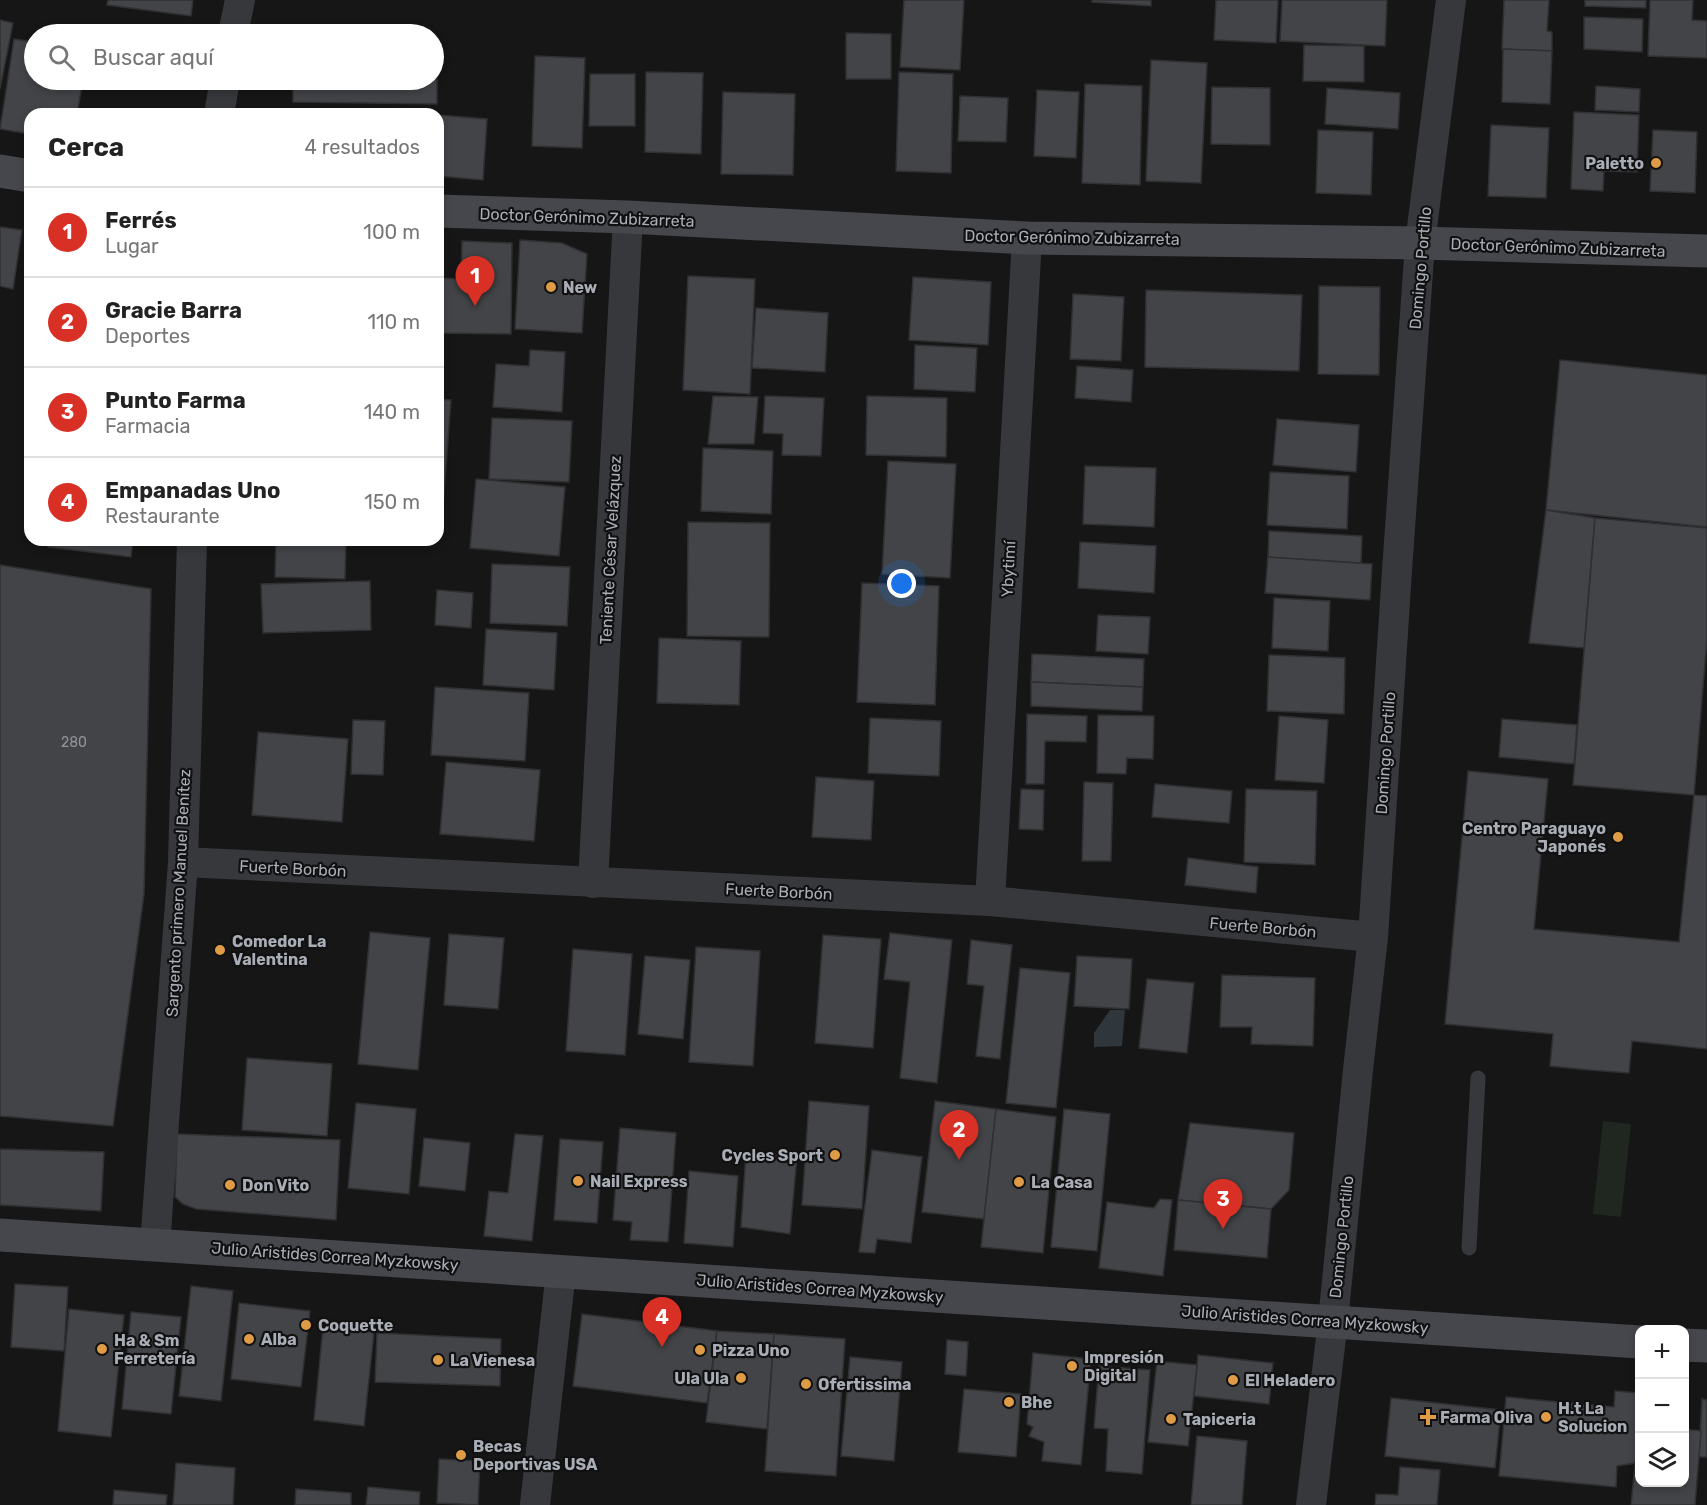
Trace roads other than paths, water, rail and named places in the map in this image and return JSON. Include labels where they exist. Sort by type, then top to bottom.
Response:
[{"type":"main road","points":[[0,171],[24,175]]},
{"type":"main road","name":"Doctor Gerónimo Zubizarreta","points":[[444,211],[628,217],[1027,237],[1420,243],[1707,251]]},
{"type":"main road","name":"Julio Aristides Correa Myzkowsky","points":[[0,1235],[1635,1342]]},
{"type":"main road","points":[[1689,1345],[1707,1346]]},
{"type":"street","points":[[235,24],[240,0]]},
{"type":"street","name":"Domingo Portillo","points":[[1311,1505],[1333,1321],[1373,937],[1420,243],[1451,0]]},
{"type":"street","points":[[220,108],[223,90]]},
{"type":"street","name":"Teniente César Velázquez","points":[[593,883],[628,217]]},
{"type":"street","name":"Ybytimí","points":[[990,901],[1027,237]]},
{"type":"street","name":"Sargento primero Manuel Benítez","points":[[155,1245],[183,862],[192,546]]},
{"type":"street","name":"Fuerte Borbón","points":[[183,862],[990,901],[1373,937]]},
{"type":"street","points":[[535,1505],[561,1271]]},
{"type":"lane","points":[[1469,1248],[1478,1078]]},
{"type":"place","name":"Paletto","points":[[1656,163]]},
{"type":"place","name":"New","points":[[551,287]]},
{"type":"place","name":"Ferrés","points":[[475,306]]},
{"type":"place","name":"Centro Paraguayo Japonés","points":[[1618,837]]},
{"type":"place","name":"Comedor La Valentina","points":[[220,950]]},
{"type":"place","name":"Cycles Sport","points":[[835,1155]]},
{"type":"place","name":"Gracie Barra","points":[[959,1160]]},
{"type":"place","name":"Nail Express","points":[[578,1181]]},
{"type":"place","name":"La Casa","points":[[1019,1182]]},
{"type":"place","name":"Don Vito","points":[[230,1185]]},
{"type":"place","name":"Punto Farma","points":[[1223,1229]]},
{"type":"place","name":"Coquette","points":[[306,1325]]},
{"type":"place","name":"Alba","points":[[249,1339]]},
{"type":"place","name":"Empanadas Uno","points":[[662,1347]]},
{"type":"place","name":"Ha & Sm Ferretería","points":[[102,1349]]},
{"type":"place","name":"Pizza Uno","points":[[700,1350]]},
{"type":"place","name":"La Vienesa","points":[[438,1360]]},
{"type":"place","name":"Impresión Digital","points":[[1072,1366]]},
{"type":"place","name":"Ula Ula","points":[[741,1378]]},
{"type":"place","name":"El Heladero","points":[[1233,1380]]},
{"type":"place","name":"Ofertissima","points":[[806,1384]]},
{"type":"place","name":"Bhe","points":[[1009,1402]]},
{"type":"place","name":"Farma Oliva","points":[[1428,1417]]},
{"type":"place","name":"H.t La Solucion","points":[[1546,1417]]},
{"type":"place","name":"Tapiceria","points":[[1171,1419]]},
{"type":"place","name":"Becas Deportivas USA","points":[[461,1455]]}]
